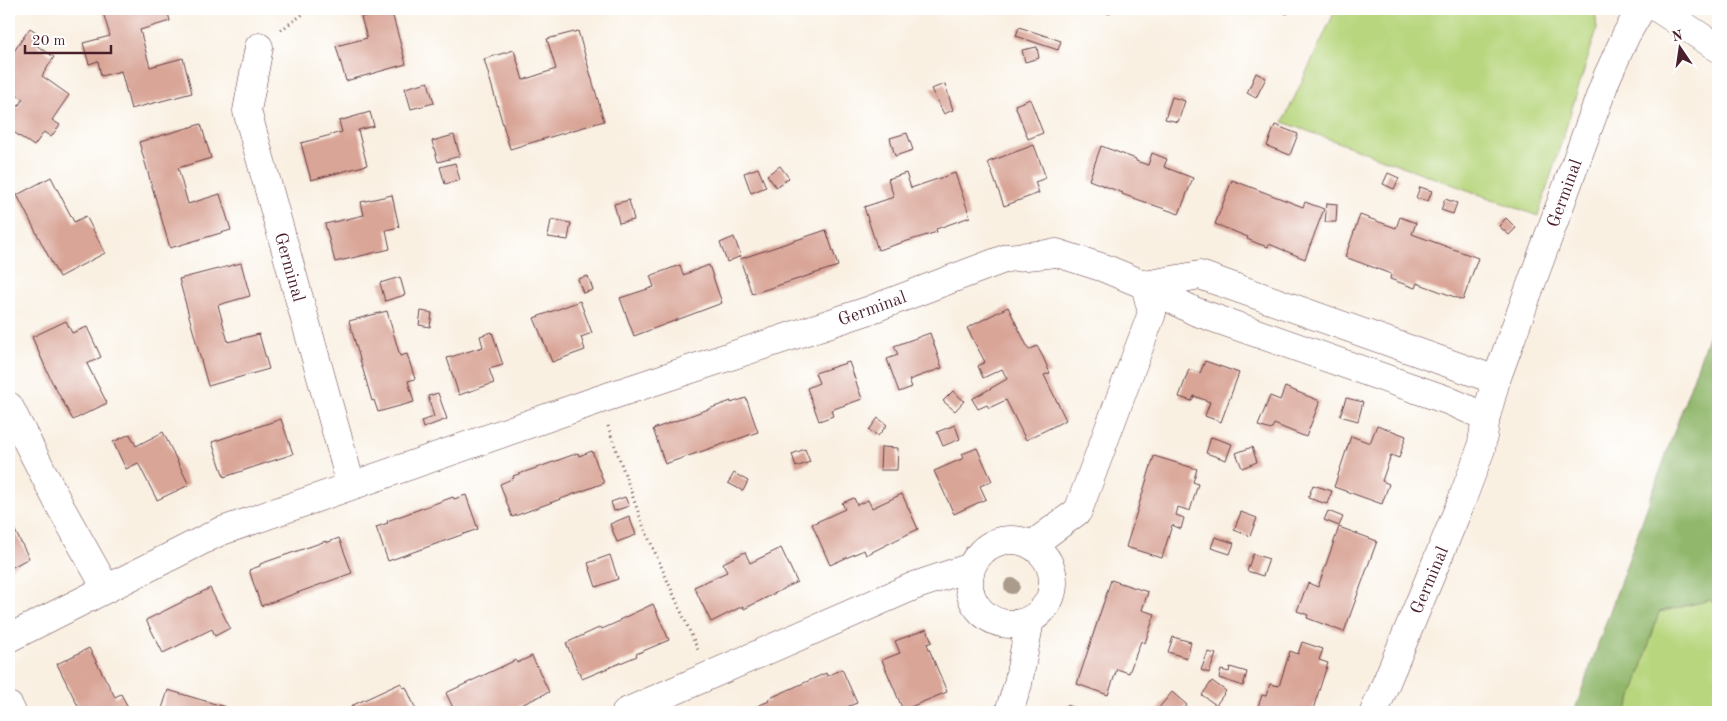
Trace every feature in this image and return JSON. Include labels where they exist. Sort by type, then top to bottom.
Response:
[{"type":"street","name":"Germinal","points":[[1374,712],[1464,496],[1481,449],[1486,417],[1496,380],[1607,77],[1626,35],[1641,9]]},
{"type":"street","points":[[1658,9],[1718,48]]},
{"type":"street","name":"Germinal","points":[[259,47],[247,111],[350,485]]},
{"type":"street","name":"Germinal","points":[[9,638],[219,532],[598,400],[868,311],[1007,258],[1057,253],[1104,268],[1145,285],[1194,311],[1447,400],[1486,417]]},
{"type":"street","points":[[1032,545],[1078,511],[1152,313],[1145,285],[1200,275],[1496,380]]},
{"type":"street","points":[[9,406],[61,508],[106,588]]},
{"type":"street","points":[[1008,539],[1025,541],[1032,545],[1050,563],[1054,579],[1052,596],[1043,610],[1030,620],[1013,624],[997,622],[982,614],[972,600],[968,584],[970,567],[979,553],[992,543],[1008,539]]},
{"type":"street","points":[[626,712],[914,586],[970,567]]},
{"type":"street","points":[[1008,712],[1018,684],[1030,620]]},
{"type":"street","points":[[9,706],[12,712]]},
{"type":"path","points":[[259,47],[293,20],[306,12],[317,9]]},
{"type":"path","points":[[598,400],[642,524],[710,676]]},
{"type":"green space","points":[[1336,9],[1595,9],[1597,29],[1538,216],[1283,122]]},
{"type":"green space","points":[[1718,309],[1718,608],[1710,600],[1659,612],[1626,712],[1574,712]]},
{"type":"green space","points":[[1711,600],[1718,608],[1718,712],[1626,712],[1659,612]]},
{"type":"building","points":[[102,9],[167,9],[170,21],[140,30],[150,67],[183,58],[192,93],[131,109],[121,71],[101,76],[98,61],[89,64],[83,43],[110,36]]},
{"type":"building","points":[[391,9],[406,64],[346,81],[336,46],[367,38],[361,17]]},
{"type":"building","points":[[1095,9],[1112,9],[1110,14]]},
{"type":"building","points":[[1278,9],[1289,9],[1287,14]]},
{"type":"building","points":[[1019,27],[1061,41],[1058,50],[1016,36]]},
{"type":"building","points":[[30,28],[42,36],[36,45],[54,57],[42,76],[69,95],[52,120],[60,125],[51,137],[44,132],[34,146],[9,129],[9,120],[23,99],[9,90],[9,52],[12,54]]},
{"type":"building","points":[[578,31],[604,121],[510,149],[484,59],[514,50],[523,80],[556,69],[547,39]]},
{"type":"building","points":[[1037,47],[1039,58],[1025,62],[1022,50]]},
{"type":"building","points":[[1256,73],[1266,78],[1256,98],[1247,93]]},
{"type":"building","points":[[428,82],[434,103],[411,109],[405,88]]},
{"type":"building","points":[[945,84],[953,110],[944,114],[931,89]]},
{"type":"building","points":[[1172,97],[1185,101],[1178,122],[1165,119]]},
{"type":"building","points":[[1030,99],[1043,133],[1028,139],[1015,105]]},
{"type":"building","points":[[370,112],[374,126],[358,130],[367,165],[311,180],[301,143],[342,132],[339,121]]},
{"type":"building","points":[[201,124],[211,158],[178,168],[188,204],[220,194],[231,230],[170,248],[139,142]]},
{"type":"building","points":[[1275,125],[1298,134],[1290,155],[1267,146]]},
{"type":"building","points":[[907,133],[913,150],[895,156],[890,138]]},
{"type":"building","points":[[454,135],[460,156],[438,162],[432,141]]},
{"type":"building","points":[[1034,145],[1046,178],[1035,182],[1039,193],[1004,206],[988,162]]},
{"type":"building","points":[[1101,146],[1148,165],[1152,153],[1167,159],[1164,167],[1193,178],[1179,214],[1089,180]]},
{"type":"building","points":[[455,163],[460,180],[445,184],[440,167]]},
{"type":"building","points":[[780,166],[789,178],[776,187],[767,175]]},
{"type":"building","points":[[758,168],[766,187],[751,193],[744,173]]},
{"type":"building","points":[[906,173],[911,188],[955,173],[970,217],[936,229],[937,232],[878,250],[864,207],[894,197],[888,179]]},
{"type":"building","points":[[1388,173],[1399,178],[1394,189],[1383,184]]},
{"type":"building","points":[[51,177],[74,222],[86,216],[105,253],[59,277],[17,195]]},
{"type":"building","points":[[1232,180],[1303,207],[1305,202],[1324,209],[1305,259],[1269,244],[1268,247],[1259,244],[1247,239],[1248,237],[1215,224]]},
{"type":"building","points":[[1420,187],[1432,191],[1428,201],[1416,198]]},
{"type":"building","points":[[392,195],[399,227],[386,230],[390,249],[335,262],[325,224],[364,215],[361,202]]},
{"type":"building","points":[[1445,199],[1457,203],[1453,214],[1441,210]]},
{"type":"building","points":[[629,200],[634,220],[619,223],[614,204]]},
{"type":"building","points":[[1327,203],[1337,204],[1336,222],[1325,222]]},
{"type":"building","points":[[1360,215],[1396,228],[1400,217],[1416,223],[1412,234],[1478,258],[1463,300],[1417,283],[1415,288],[1390,279],[1391,274],[1345,257]]},
{"type":"building","points":[[1506,218],[1516,228],[1509,235],[1499,226]]},
{"type":"building","points":[[551,220],[571,223],[568,240],[548,237]]},
{"type":"building","points":[[826,230],[838,266],[752,294],[740,259]]},
{"type":"building","points":[[734,237],[741,256],[727,262],[720,243]]},
{"type":"building","points":[[241,263],[250,296],[218,305],[228,342],[259,334],[269,369],[208,386],[179,279]]},
{"type":"building","points":[[680,265],[683,275],[709,265],[722,303],[634,336],[620,298],[654,287],[650,276]]},
{"type":"building","points":[[588,276],[593,290],[583,293],[578,279]]},
{"type":"building","points":[[400,277],[405,295],[385,301],[380,283]]},
{"type":"building","points":[[580,301],[592,333],[581,337],[585,350],[552,362],[534,318]]},
{"type":"building","points":[[1008,307],[1029,350],[1037,346],[1043,357],[1050,373],[1044,375],[1066,420],[1026,440],[1006,400],[989,408],[987,405],[978,409],[972,399],[1007,379],[1002,369],[983,378],[978,366],[985,362],[967,328]]},
{"type":"building","points":[[387,311],[400,356],[407,354],[415,379],[408,381],[414,402],[378,412],[374,400],[372,401],[349,321]]},
{"type":"building","points":[[421,311],[432,313],[430,327],[419,325]]},
{"type":"building","points":[[66,321],[72,333],[87,327],[101,357],[87,364],[107,403],[73,420],[51,380],[32,337]]},
{"type":"building","points":[[492,332],[503,365],[489,369],[494,383],[459,395],[447,358],[483,347],[480,336]]},
{"type":"building","points":[[930,333],[942,368],[909,380],[912,387],[899,392],[887,359],[898,355],[894,346]]},
{"type":"building","points":[[1205,361],[1239,373],[1221,422],[1205,416],[1210,402],[1194,396],[1192,401],[1179,397],[1189,369],[1200,373]]},
{"type":"building","points":[[849,362],[862,399],[831,410],[833,416],[819,421],[807,388],[819,383],[815,373]]},
{"type":"building","points":[[1285,387],[1320,401],[1306,437],[1274,424],[1271,430],[1258,426],[1270,396],[1280,400]]},
{"type":"building","points":[[953,391],[964,401],[955,411],[943,401]]},
{"type":"building","points":[[438,393],[447,419],[423,428],[421,421],[434,417],[428,396]]},
{"type":"building","points":[[746,398],[758,432],[665,464],[653,429],[731,401],[731,403]]},
{"type":"building","points":[[1346,398],[1363,402],[1358,421],[1340,416]]},
{"type":"building","points":[[878,418],[887,425],[878,436],[869,430]]},
{"type":"building","points":[[281,419],[293,454],[224,477],[212,442]]},
{"type":"building","points":[[955,425],[960,439],[943,446],[937,432]]},
{"type":"building","points":[[1377,425],[1406,436],[1399,458],[1391,455],[1382,481],[1389,484],[1382,504],[1334,487],[1351,436],[1370,443]]},
{"type":"building","points":[[163,432],[189,485],[157,500],[138,463],[126,469],[113,442],[130,434],[136,446]]},
{"type":"building","points":[[1211,437],[1232,444],[1226,460],[1206,453]]},
{"type":"building","points":[[881,447],[898,448],[897,470],[880,470]]},
{"type":"building","points":[[1252,447],[1257,462],[1242,468],[1236,453]]},
{"type":"building","points":[[977,448],[992,481],[980,486],[986,499],[954,514],[934,471],[964,458],[962,454]]},
{"type":"building","points":[[805,449],[810,462],[796,467],[792,454]]},
{"type":"building","points":[[592,451],[604,483],[512,517],[500,484],[514,478],[513,476],[578,453],[579,456]]},
{"type":"building","points":[[1154,456],[1197,469],[1193,482],[1198,484],[1190,511],[1178,507],[1176,515],[1184,518],[1181,529],[1172,525],[1162,558],[1126,547]]},
{"type":"building","points":[[734,473],[748,481],[743,491],[728,483]]},
{"type":"building","points":[[1313,485],[1332,491],[1327,504],[1308,498]]},
{"type":"building","points":[[902,494],[918,529],[866,555],[864,550],[830,565],[812,524],[845,509],[842,503],[854,498],[857,505],[868,500],[872,508]]},
{"type":"building","points":[[466,495],[478,529],[388,561],[376,527],[388,523],[387,521],[453,497],[454,499]]},
{"type":"building","points":[[625,497],[629,506],[614,511],[611,502]]},
{"type":"building","points":[[1328,511],[1343,517],[1339,526],[1324,520]]},
{"type":"building","points":[[1241,512],[1257,518],[1250,536],[1234,530]]},
{"type":"building","points":[[629,516],[636,535],[617,542],[610,524]]},
{"type":"building","points":[[9,519],[29,558],[9,569]]},
{"type":"building","points":[[1339,527],[1377,541],[1344,632],[1307,618],[1308,615],[1297,611],[1308,583],[1318,587]]},
{"type":"building","points":[[1215,537],[1234,543],[1230,554],[1211,548]]},
{"type":"building","points":[[339,538],[352,573],[261,606],[249,570],[260,566],[260,564]]},
{"type":"building","points":[[781,548],[797,582],[744,609],[743,606],[711,622],[694,587],[727,572],[723,563],[745,552],[750,563]]},
{"type":"building","points":[[1253,554],[1269,559],[1263,576],[1247,571]]},
{"type":"building","points":[[610,555],[618,579],[596,587],[588,563]]},
{"type":"building","points":[[1111,580],[1148,592],[1142,610],[1155,614],[1145,643],[1141,641],[1129,673],[1117,669],[1108,695],[1077,684]]},
{"type":"building","points":[[210,588],[230,628],[215,636],[212,629],[163,653],[146,620]]},
{"type":"building","points":[[653,604],[669,640],[636,654],[637,656],[582,679],[566,643],[601,627],[602,629],[620,621]]},
{"type":"building","points":[[927,629],[932,642],[927,644],[947,692],[903,710],[882,660],[900,653],[895,641]]},
{"type":"building","points":[[1173,637],[1191,642],[1187,658],[1168,652]]},
{"type":"building","points":[[1302,642],[1323,649],[1319,660],[1328,663],[1312,712],[1256,712],[1262,695],[1266,696],[1270,684],[1279,686],[1290,651],[1298,654]]},
{"type":"building","points":[[89,648],[115,697],[121,694],[129,709],[122,712],[81,712],[57,664]]},
{"type":"building","points":[[1208,652],[1216,654],[1209,673],[1201,670]]},
{"type":"building","points":[[532,656],[549,692],[506,712],[455,712],[446,693],[516,660],[517,663]]},
{"type":"building","points":[[1230,667],[1247,672],[1243,686],[1219,678],[1221,670],[1229,672]]},
{"type":"building","points":[[842,669],[857,703],[833,712],[758,712],[755,707],[769,701],[768,699],[826,673],[827,676]]},
{"type":"building","points":[[1212,681],[1226,691],[1216,705],[1202,695]]},
{"type":"building","points":[[401,683],[403,688],[406,687],[417,712],[349,712],[353,710],[351,706]]},
{"type":"building","points":[[168,690],[222,706],[239,712],[161,712]]},
{"type":"building","points":[[1172,692],[1187,705],[1181,712],[1159,712],[1157,710]]},
{"type":"building","points":[[1066,705],[1086,712],[1064,712]]}]
